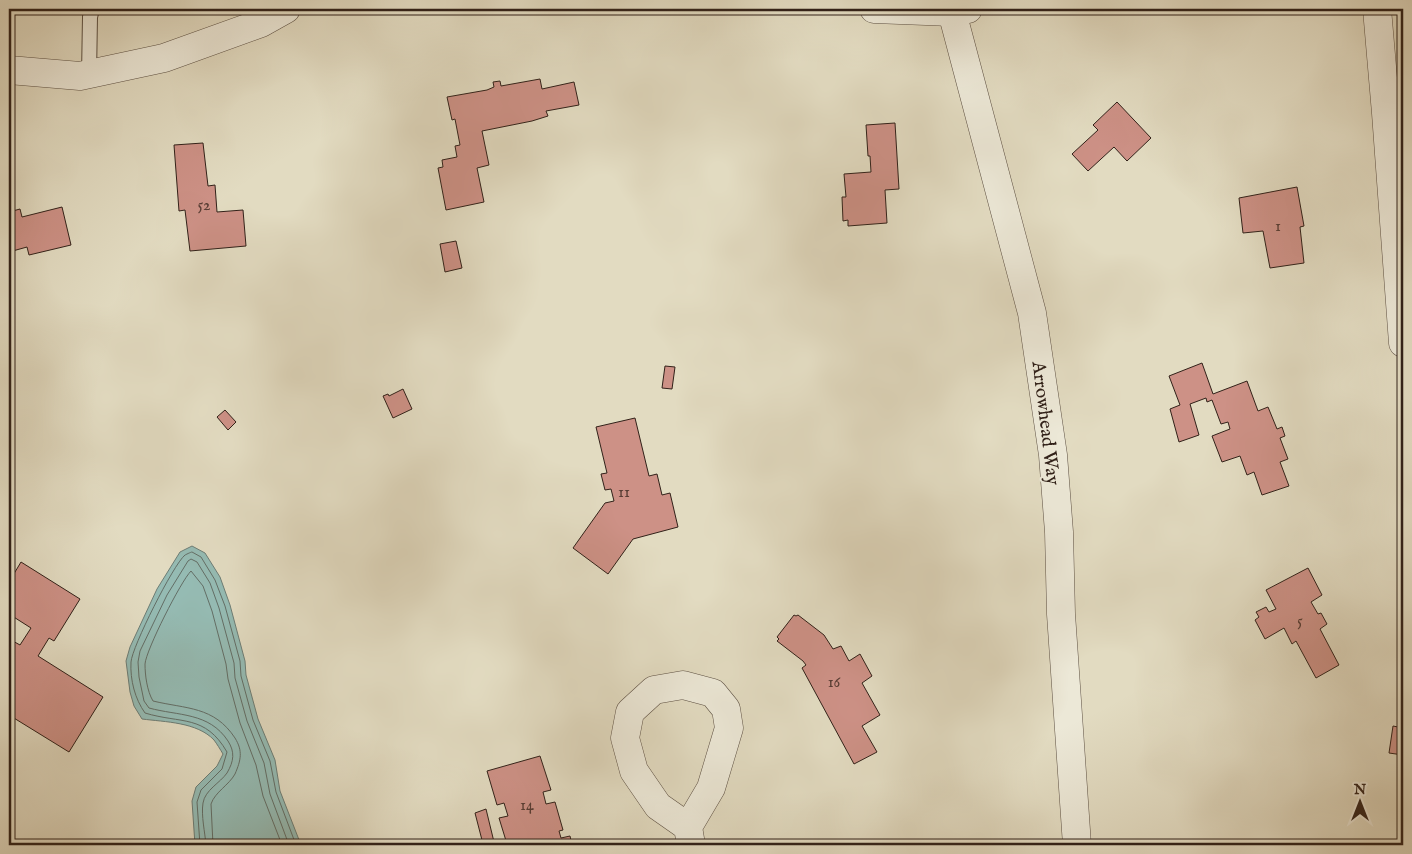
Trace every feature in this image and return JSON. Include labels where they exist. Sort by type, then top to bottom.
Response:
[{"type":"street","points":[[9,70],[80,76],[164,58],[261,23],[286,9]]},
{"type":"street","points":[[874,9],[960,10]]},
{"type":"street","points":[[1377,9],[1394,113],[1403,343]]},
{"type":"street","name":"Arrowhead Way","points":[[960,10],[1032,313],[1053,455],[1059,532],[1061,614],[1081,842]]},
{"type":"street","points":[[684,685],[713,693],[726,709],[729,728],[711,788],[690,836],[658,806],[634,771],[625,738],[630,712],[654,690],[684,685]]},
{"type":"lane","points":[[88,74],[90,17],[92,9]]},
{"type":"water","points":[[192,546],[205,553],[220,577],[230,605],[245,661],[246,675],[258,719],[275,760],[280,791],[301,845],[195,845],[192,801],[196,787],[217,766],[223,754],[214,740],[207,734],[190,726],[142,719],[134,706],[126,661],[130,647],[157,589],[180,552]]},
{"type":"building","points":[[540,79],[542,89],[574,82],[579,105],[546,111],[548,116],[532,121],[482,131],[489,165],[477,168],[484,202],[446,210],[438,168],[443,167],[442,160],[457,157],[455,146],[460,145],[455,119],[452,120],[447,97],[487,90],[494,87],[493,82],[500,81],[501,86]]},
{"type":"building","points":[[1117,102],[1151,138],[1127,161],[1114,147],[1088,171],[1072,154],[1098,130],[1093,125]]},
{"type":"building","points":[[895,123],[899,189],[885,190],[887,223],[848,226],[848,220],[843,221],[842,197],[846,197],[844,174],[871,172],[866,125]]},
{"type":"building","points":[[203,143],[208,186],[215,185],[217,212],[243,210],[246,246],[190,251],[185,210],[179,211],[174,145]]},
{"type":"building","points":[[1297,187],[1304,226],[1300,227],[1304,263],[1270,268],[1263,231],[1243,233],[1239,198]]},
{"type":"building","points":[[62,207],[71,245],[29,255],[27,247],[9,252],[9,212],[20,209],[22,217]]},
{"type":"building","points":[[456,241],[462,268],[445,272],[440,244]]},
{"type":"building","points":[[1202,363],[1213,394],[1247,381],[1258,411],[1268,407],[1277,429],[1282,427],[1285,436],[1280,438],[1288,459],[1280,462],[1289,486],[1262,495],[1254,472],[1247,475],[1240,456],[1222,462],[1212,436],[1230,429],[1228,422],[1221,424],[1212,400],[1207,402],[1206,398],[1190,404],[1199,435],[1179,442],[1170,409],[1180,405],[1169,376]]},
{"type":"building","points":[[665,366],[675,367],[672,389],[662,388]]},
{"type":"building","points":[[403,389],[412,409],[393,418],[383,396],[388,394],[389,396]]},
{"type":"building","points":[[225,410],[236,422],[228,430],[217,417]]},
{"type":"building","points":[[635,418],[649,476],[657,474],[662,495],[670,493],[678,527],[633,539],[608,574],[573,548],[605,503],[614,501],[611,489],[605,490],[601,474],[607,473],[596,427]]},
{"type":"building","points":[[21,562],[80,599],[54,641],[49,638],[38,656],[103,697],[69,752],[9,715],[9,644],[11,640],[20,645],[31,628],[9,614],[9,582]]},
{"type":"building","points":[[1308,568],[1322,595],[1311,602],[1318,614],[1321,613],[1327,624],[1320,629],[1339,665],[1316,678],[1296,641],[1292,644],[1284,628],[1265,639],[1255,620],[1259,617],[1256,612],[1266,607],[1269,612],[1276,609],[1266,590]]},
{"type":"building","points":[[794,615],[798,615],[824,635],[833,649],[841,646],[849,661],[860,654],[872,676],[862,683],[880,715],[862,726],[877,752],[854,764],[802,668],[806,665],[777,641],[779,639],[777,637]]},
{"type":"building","points":[[1393,726],[1403,728],[1403,755],[1389,753]]},
{"type":"building","points":[[540,756],[551,790],[543,792],[546,804],[555,802],[563,830],[559,831],[561,838],[570,836],[572,845],[521,845],[520,841],[507,844],[499,818],[508,816],[504,803],[497,805],[487,771]]},
{"type":"building","points":[[486,809],[494,842],[483,844],[475,813]]}]
